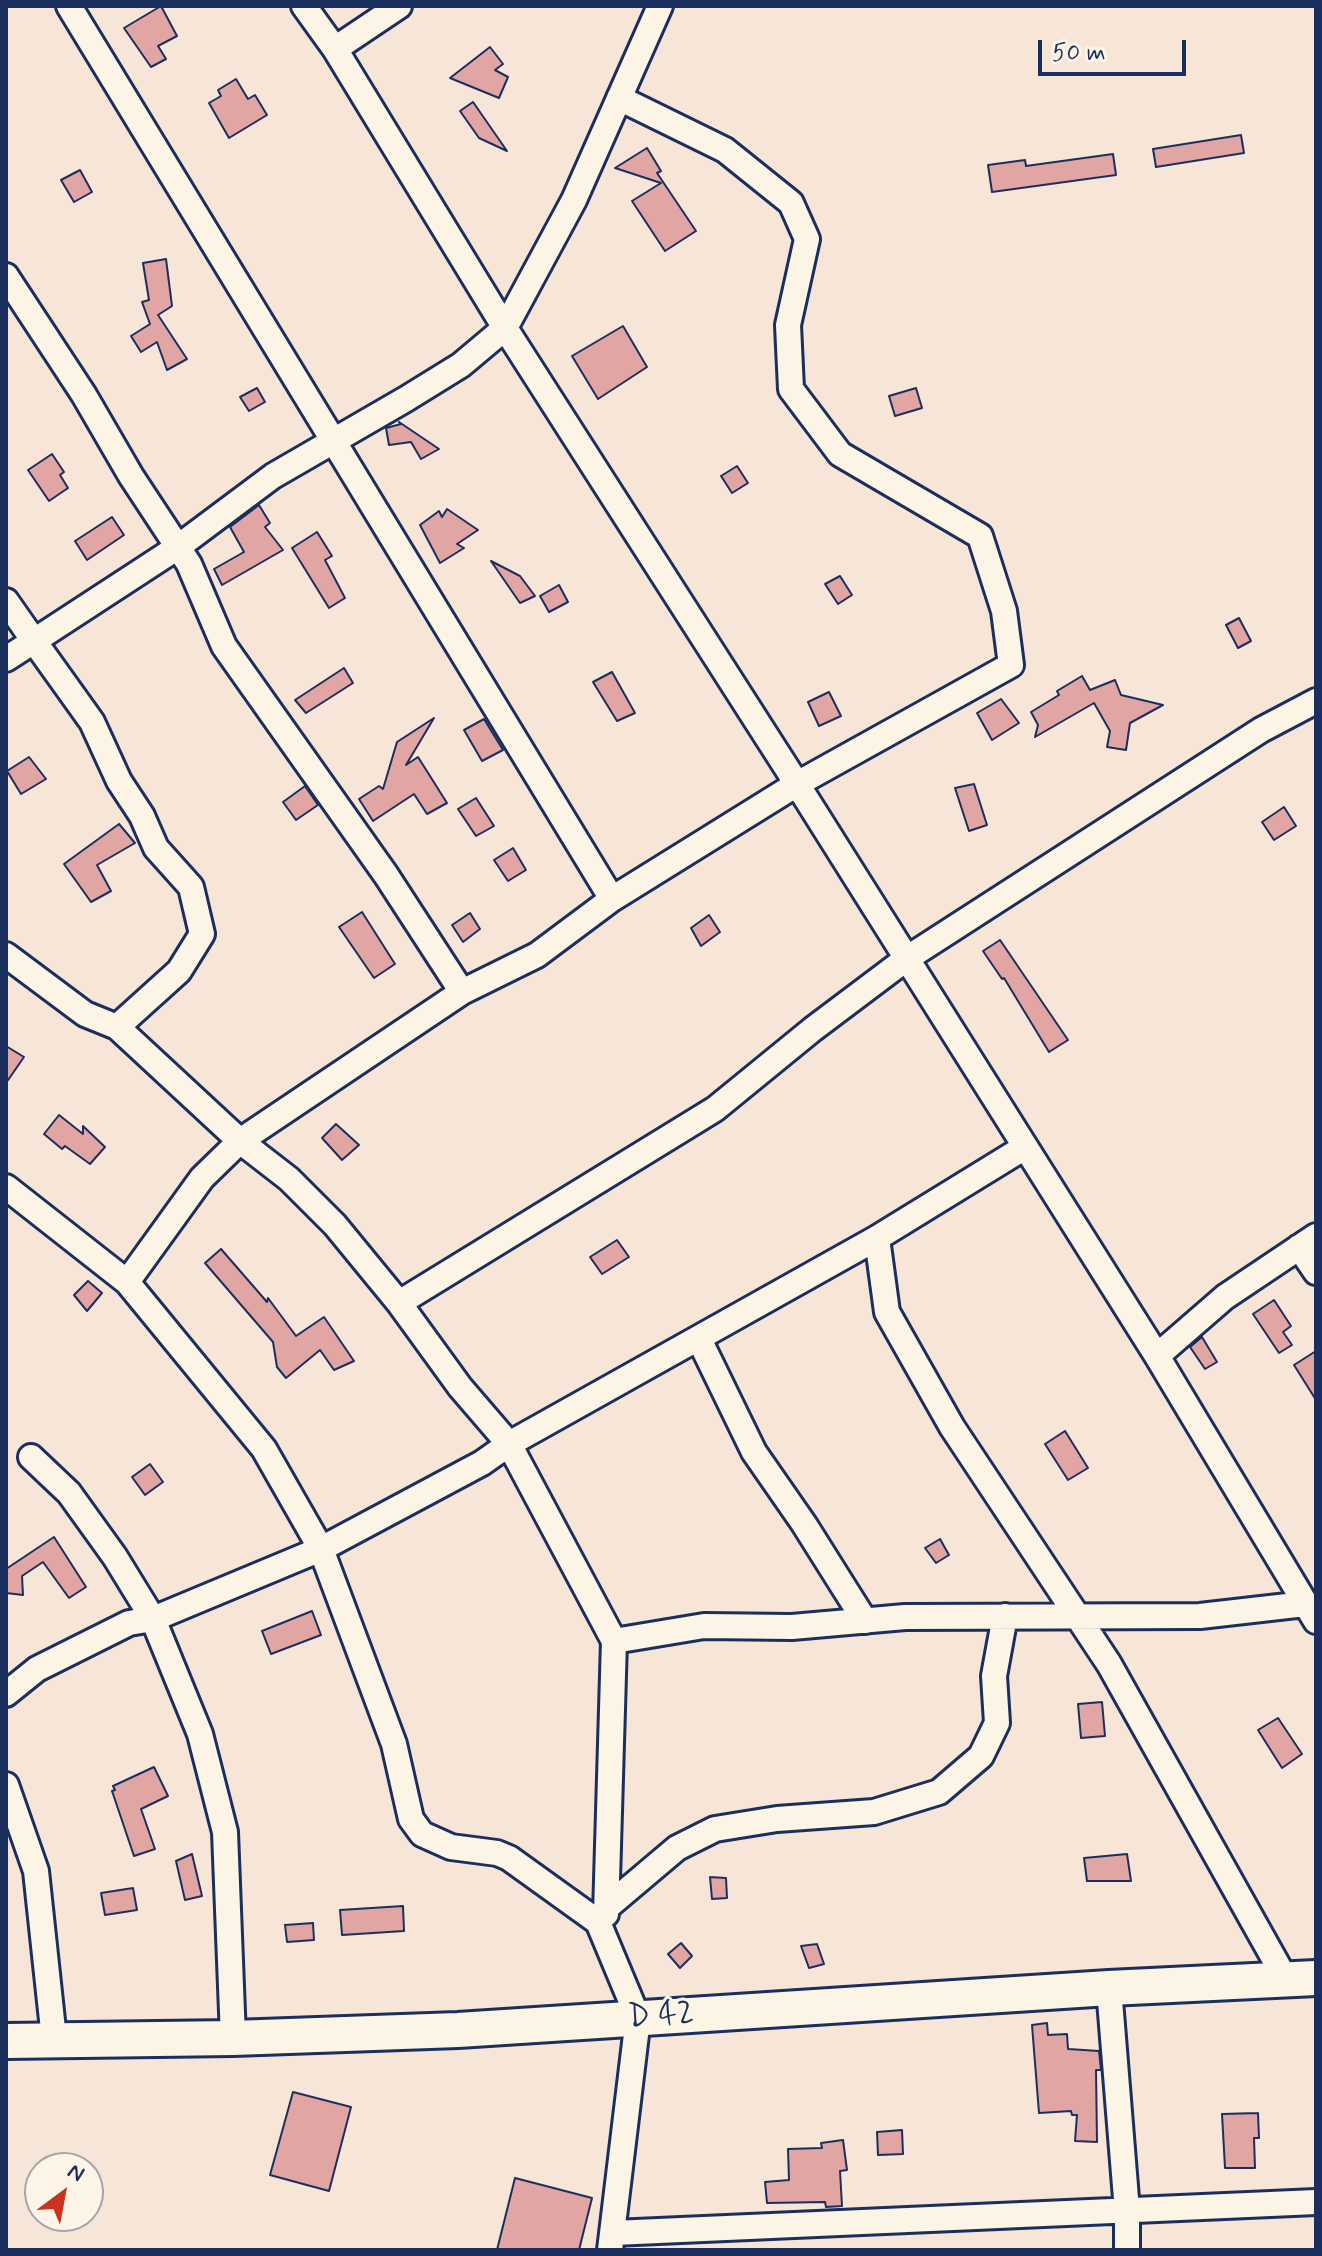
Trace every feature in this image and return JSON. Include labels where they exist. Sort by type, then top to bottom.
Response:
[{"type":"street","points":[[69,6],[612,899]]},
{"type":"street","points":[[304,6],[335,49],[505,328],[1157,1356],[1310,1612],[1200,1616],[905,1617],[792,1627],[704,1626],[614,1641]]},
{"type":"street","points":[[335,49],[399,6]]},
{"type":"street","points":[[6,659],[178,547],[273,476],[461,365],[505,328],[574,200],[660,6]]},
{"type":"street","points":[[127,1282],[202,1178],[240,1141],[462,992],[537,955],[612,899],[797,784],[1011,665],[1004,611],[980,536],[840,454],[791,389],[788,325],[807,239],[791,203],[725,150],[619,98]]},
{"type":"street","points":[[6,276],[189,564],[224,646],[386,875],[462,992]]},
{"type":"street","points":[[6,601],[92,722],[119,781],[142,816],[156,848],[191,887],[202,934],[179,971],[117,1027]]},
{"type":"street","points":[[399,1303],[715,1109],[906,959],[1261,730],[1316,701]]},
{"type":"street","points":[[6,955],[85,1014],[117,1027],[240,1141],[289,1179],[335,1225],[399,1303],[460,1387],[509,1444],[614,1641],[605,1938]]},
{"type":"street","points":[[6,1694],[37,1669],[129,1623],[153,1619],[321,1549],[482,1463],[509,1444],[877,1238],[1025,1147]]},
{"type":"street","points":[[6,1187],[127,1282],[264,1449],[321,1549],[394,1744],[411,1819],[422,1834],[451,1847],[497,1853],[509,1858],[598,1922],[638,2018],[612,2242],[1316,2202]]},
{"type":"street","points":[[877,1238],[887,1312],[952,1427],[1109,1664],[1301,1979]]},
{"type":"street","points":[[1157,1356],[1225,1297],[1308,1242],[1316,1272]]},
{"type":"street","points":[[699,1339],[754,1452],[865,1621]]},
{"type":"street","points":[[31,1457],[69,1493],[115,1557],[153,1619],[200,1734],[225,1832],[233,2038]]},
{"type":"street","points":[[606,1908],[677,1848],[715,1829],[777,1819],[874,1812],[939,1792],[981,1756],[997,1723],[994,1676],[1005,1616]]},
{"type":"street","points":[[6,1785],[36,1871],[54,2039]]},
{"type":"street","name":"D 42","points":[[6,2041],[233,2038],[458,2030],[1109,1988],[1301,1979]]},
{"type":"street","points":[[1109,1988],[1127,2211],[1127,2250]]},
{"type":"building","points":[[161,6],[177,36],[158,46],[166,59],[151,67],[124,28]]},
{"type":"building","points":[[490,47],[503,64],[495,70],[508,77],[499,98],[450,78]]},
{"type":"building","points":[[236,79],[248,99],[255,95],[267,115],[229,138],[209,103],[221,96],[218,90]]},
{"type":"building","points":[[473,102],[507,151],[479,138],[460,111]]},
{"type":"building","points":[[1241,135],[1244,153],[1156,167],[1153,149]]},
{"type":"building","points":[[647,148],[661,171],[657,173],[696,231],[665,251],[632,201],[661,183],[615,168]]},
{"type":"building","points":[[1113,154],[1116,175],[992,192],[988,165],[1025,160],[1026,166]]},
{"type":"building","points":[[80,170],[92,192],[74,202],[61,180]]},
{"type":"building","points":[[166,259],[172,306],[158,315],[187,359],[167,370],[157,342],[141,352],[131,336],[150,324],[142,302],[149,300],[143,263]]},
{"type":"building","points":[[623,326],[647,367],[598,399],[572,356]]},
{"type":"building","points":[[257,388],[265,402],[249,411],[240,397]]},
{"type":"building","points":[[916,388],[922,408],[895,416],[889,396]]},
{"type":"building","points":[[399,422],[439,449],[421,459],[411,442],[389,445],[386,428],[401,424]]},
{"type":"building","points":[[52,454],[64,472],[60,475],[68,488],[49,501],[28,470]]},
{"type":"building","points":[[737,466],[748,483],[732,493],[721,476]]},
{"type":"building","points":[[259,505],[270,523],[265,527],[283,550],[222,585],[214,569],[244,552],[230,527]]},
{"type":"building","points":[[447,509],[478,530],[457,544],[464,548],[440,563],[420,525],[439,511],[442,517]]},
{"type":"building","points":[[112,517],[124,535],[87,560],[75,541]]},
{"type":"building","points":[[317,532],[332,556],[325,560],[345,598],[329,608],[292,548]]},
{"type":"building","points":[[491,561],[520,576],[535,596],[520,603]]},
{"type":"building","points":[[840,576],[852,595],[838,604],[825,584]]},
{"type":"building","points":[[559,585],[568,602],[549,612],[540,596]]},
{"type":"building","points":[[1239,618],[1251,641],[1238,648],[1226,625]]},
{"type":"building","points":[[344,668],[353,683],[306,713],[295,700]]},
{"type":"building","points":[[612,672],[635,713],[617,721],[593,682]]},
{"type":"building","points":[[1082,676],[1090,690],[1115,680],[1121,695],[1163,705],[1130,723],[1126,750],[1107,747],[1110,731],[1094,703],[1035,737],[1038,725],[1031,712]]},
{"type":"building","points":[[829,692],[841,716],[819,726],[808,702]]},
{"type":"building","points":[[1001,699],[1019,723],[992,740],[977,713]]},
{"type":"building","points":[[434,718],[406,765],[418,757],[447,803],[427,814],[414,794],[373,821],[359,799],[379,786],[383,789],[397,742]]},
{"type":"building","points":[[484,719],[503,750],[482,761],[464,730]]},
{"type":"building","points":[[29,757],[46,779],[21,794],[7,771]]},
{"type":"building","points":[[974,784],[987,825],[969,831],[955,788]]},
{"type":"building","points":[[305,786],[318,805],[296,820],[283,802]]},
{"type":"building","points":[[476,798],[494,826],[476,836],[458,809]]},
{"type":"building","points":[[1284,807],[1296,826],[1274,840],[1262,822]]},
{"type":"building","points":[[119,824],[135,843],[97,865],[111,891],[91,902],[64,864]]},
{"type":"building","points":[[513,848],[526,870],[508,881],[494,860]]},
{"type":"building","points":[[362,912],[395,964],[374,978],[339,927]]},
{"type":"building","points":[[470,913],[480,929],[463,942],[452,925]]},
{"type":"building","points":[[709,915],[720,932],[701,946],[691,928]]},
{"type":"building","points":[[1000,940],[1068,1040],[1049,1052],[1004,978],[983,951]]},
{"type":"building","points":[[6,1046],[24,1057],[6,1083]]},
{"type":"building","points":[[59,1115],[83,1134],[83,1126],[105,1147],[90,1164],[65,1146],[62,1149],[44,1134]]},
{"type":"building","points":[[336,1124],[359,1145],[342,1160],[322,1138]]},
{"type":"building","points":[[617,1240],[629,1257],[602,1274],[590,1257]]},
{"type":"building","points":[[221,1249],[267,1302],[268,1298],[296,1336],[324,1317],[354,1361],[334,1370],[320,1350],[286,1378],[277,1367],[273,1342],[205,1263]]},
{"type":"building","points":[[88,1281],[102,1293],[87,1311],[74,1295]]},
{"type":"building","points":[[1274,1300],[1291,1326],[1283,1332],[1292,1345],[1279,1353],[1253,1314]]},
{"type":"building","points":[[1202,1337],[1217,1362],[1205,1369],[1190,1347]]},
{"type":"building","points":[[1316,1351],[1316,1400],[1294,1365]]},
{"type":"building","points":[[1065,1431],[1088,1468],[1068,1480],[1045,1444]]},
{"type":"building","points":[[150,1464],[163,1482],[145,1495],[132,1477]]},
{"type":"building","points":[[54,1537],[86,1587],[69,1598],[43,1562],[22,1576],[23,1595],[6,1593],[6,1569]]},
{"type":"building","points":[[940,1539],[949,1555],[936,1563],[925,1548]]},
{"type":"building","points":[[312,1611],[321,1635],[271,1654],[262,1631]]},
{"type":"building","points":[[1102,1702],[1105,1736],[1081,1738],[1078,1704]]},
{"type":"building","points":[[1278,1718],[1302,1754],[1282,1768],[1258,1730]]},
{"type":"building","points":[[154,1767],[168,1796],[141,1809],[155,1849],[134,1856],[113,1786]]},
{"type":"building","points":[[192,1854],[202,1896],[185,1900],[176,1861]]},
{"type":"building","points":[[1127,1854],[1131,1881],[1087,1881],[1084,1858]]},
{"type":"building","points":[[710,1877],[726,1878],[727,1898],[712,1899]]},
{"type":"building","points":[[133,1888],[137,1910],[105,1915],[101,1893]]},
{"type":"building","points":[[403,1906],[404,1931],[342,1935],[340,1910]]},
{"type":"building","points":[[313,1923],[314,1940],[287,1942],[285,1925]]},
{"type":"building","points":[[681,1943],[692,1956],[680,1968],[668,1954]]},
{"type":"building","points":[[817,1944],[824,1964],[809,1968],[801,1946]]},
{"type":"building","points":[[1047,2023],[1048,2035],[1067,2034],[1068,2049],[1099,2051],[1101,2070],[1096,2070],[1097,2142],[1075,2141],[1077,2115],[1072,2115],[1071,2111],[1039,2113],[1032,2025]]},
{"type":"building","points":[[293,2092],[351,2107],[329,2191],[270,2175]]},
{"type":"building","points":[[1258,2113],[1259,2138],[1254,2138],[1255,2168],[1225,2168],[1222,2114]]},
{"type":"building","points":[[902,2130],[903,2154],[878,2155],[877,2132]]},
{"type":"building","points":[[843,2140],[847,2170],[840,2171],[842,2206],[826,2207],[825,2202],[767,2203],[765,2182],[789,2180],[788,2149],[822,2148],[821,2143]]},
{"type":"building","points":[[515,2178],[592,2198],[579,2250],[497,2250]]}]
